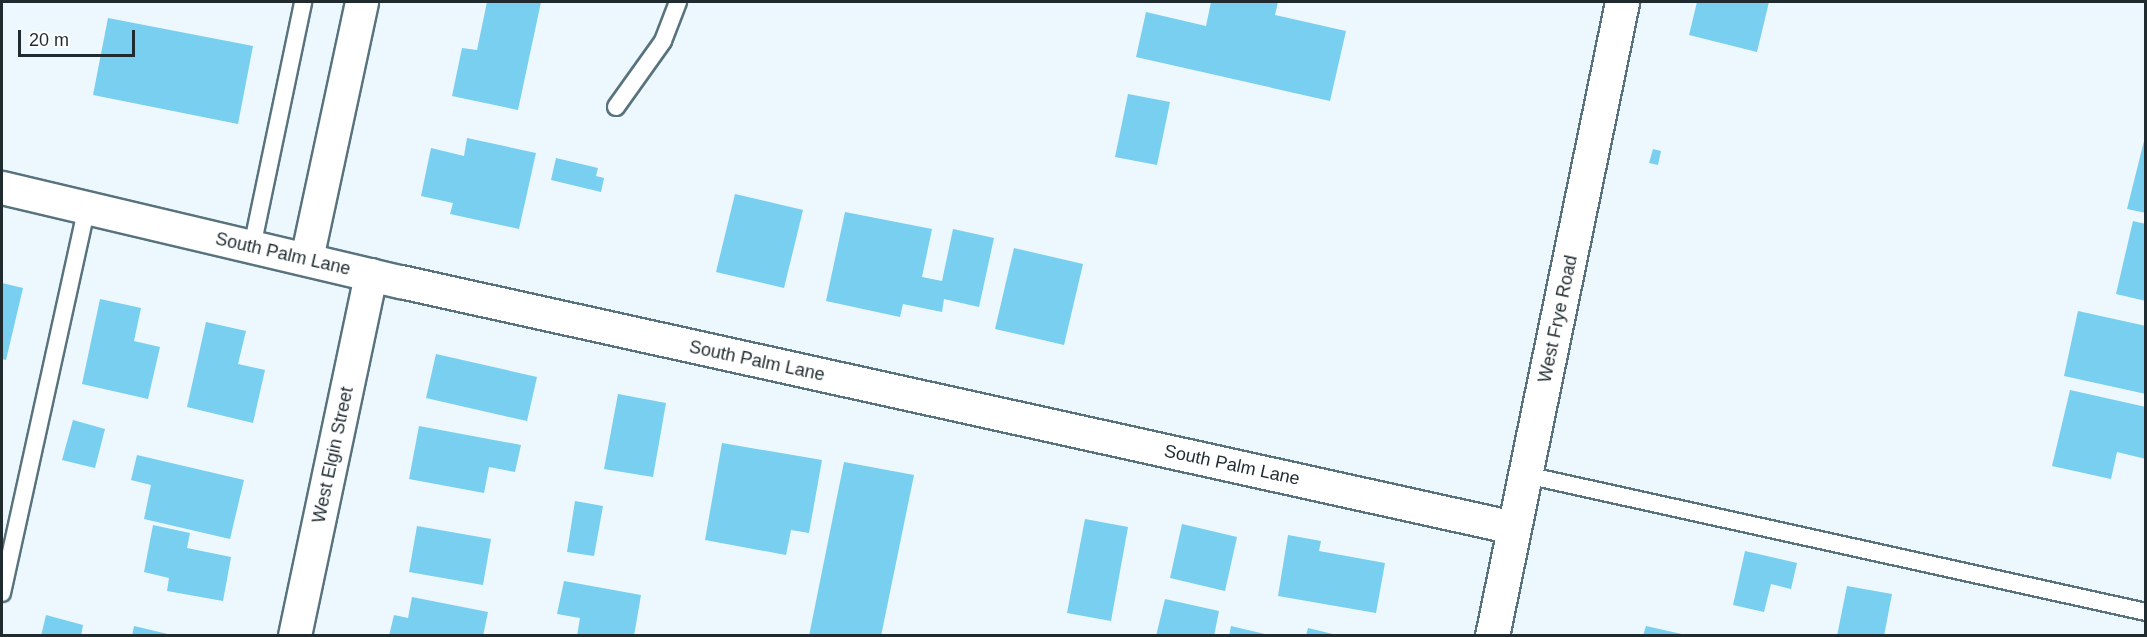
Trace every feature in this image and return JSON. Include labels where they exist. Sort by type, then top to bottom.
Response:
[{"type":"street","points":[[307,259],[362,2]]},
{"type":"street","name":"West Frye Road","points":[[1492,636],[1622,2]]},
{"type":"street","name":"South Palm Lane","points":[[2,188],[371,275],[1514,528]]},
{"type":"street","name":"West Elgin Street","points":[[295,636],[371,275]]},
{"type":"lane","points":[[252,247],[303,2]]},
{"type":"lane","points":[[616,107],[663,41],[678,2]]},
{"type":"lane","points":[[2,593],[87,207]]},
{"type":"lane","points":[[1526,475],[2145,612]]},
{"type":"building","points":[[487,2],[541,2],[518,110],[452,96],[462,48],[477,50]]},
{"type":"building","points":[[1211,2],[1278,2],[1275,15],[1346,31],[1330,101],[1136,57],[1146,12],[1206,26]]},
{"type":"building","points":[[1697,2],[1769,2],[1757,52],[1689,35]]},
{"type":"building","points":[[108,18],[253,46],[238,124],[93,95]]},
{"type":"building","points":[[1128,94],[1170,102],[1157,165],[1115,157]]},
{"type":"building","points":[[2146,133],[2146,213],[2127,209]]},
{"type":"building","points":[[467,138],[536,153],[519,229],[450,214],[453,203],[421,196],[431,148],[464,156]]},
{"type":"building","points":[[1653,149],[1661,151],[1658,165],[1649,163]]},
{"type":"building","points":[[556,158],[598,168],[596,176],[604,178],[601,192],[551,180]]},
{"type":"building","points":[[735,194],[803,210],[784,288],[716,272]]},
{"type":"building","points":[[845,212],[932,229],[922,277],[942,281],[953,229],[994,238],[979,307],[944,299],[942,312],[903,304],[900,317],[826,301]]},
{"type":"building","points":[[2133,221],[2146,224],[2146,301],[2116,294]]},
{"type":"building","points":[[1014,248],[1083,264],[1064,345],[995,329]]},
{"type":"building","points":[[2,283],[23,288],[6,360],[2,359]]},
{"type":"building","points":[[100,299],[141,308],[134,341],[160,347],[148,399],[82,384]]},
{"type":"building","points":[[2078,311],[2146,326],[2146,394],[2064,376]]},
{"type":"building","points":[[206,322],[246,331],[238,364],[265,370],[253,423],[187,407]]},
{"type":"building","points":[[436,354],[537,377],[527,421],[426,398]]},
{"type":"building","points":[[2070,390],[2146,407],[2146,459],[2117,452],[2111,479],[2052,466]]},
{"type":"building","points":[[618,394],[666,403],[653,477],[604,469]]},
{"type":"building","points":[[73,420],[105,429],[95,468],[62,460]]},
{"type":"building","points":[[419,426],[521,445],[515,472],[489,467],[484,493],[409,479]]},
{"type":"building","points":[[722,443],[822,460],[809,533],[791,530],[786,555],[705,540]]},
{"type":"building","points":[[137,455],[244,480],[230,539],[144,519],[151,485],[131,480]]},
{"type":"building","points":[[844,462],[914,475],[881,636],[809,636]]},
{"type":"building","points":[[575,501],[603,506],[594,556],[567,552]]},
{"type":"building","points":[[1085,519],[1128,527],[1111,621],[1067,613]]},
{"type":"building","points":[[1182,524],[1237,537],[1225,591],[1170,578]]},
{"type":"building","points":[[153,525],[190,533],[187,548],[231,557],[223,601],[167,591],[169,578],[144,572]]},
{"type":"building","points":[[417,526],[491,539],[483,585],[409,572]]},
{"type":"building","points":[[1288,535],[1321,541],[1319,551],[1385,563],[1376,613],[1278,596]]},
{"type":"building","points":[[1745,551],[1797,563],[1791,589],[1771,584],[1764,612],[1733,605]]},
{"type":"building","points":[[564,581],[641,595],[634,636],[577,636],[580,618],[557,614]]},
{"type":"building","points":[[1847,586],[1892,594],[1884,636],[1837,636]]},
{"type":"building","points":[[412,597],[488,612],[483,636],[389,636],[394,615],[408,618]]},
{"type":"building","points":[[1165,599],[1219,611],[1214,636],[1156,636]]},
{"type":"building","points":[[46,615],[83,625],[81,636],[41,636]]},
{"type":"building","points":[[134,626],[172,635],[172,636],[132,636]]},
{"type":"building","points":[[1231,626],[1269,635],[1269,636],[1229,636]]},
{"type":"building","points":[[1646,626],[1686,635],[1686,636],[1643,636]]},
{"type":"building","points":[[1308,628],[1337,635],[1337,636],[1306,636]]}]
